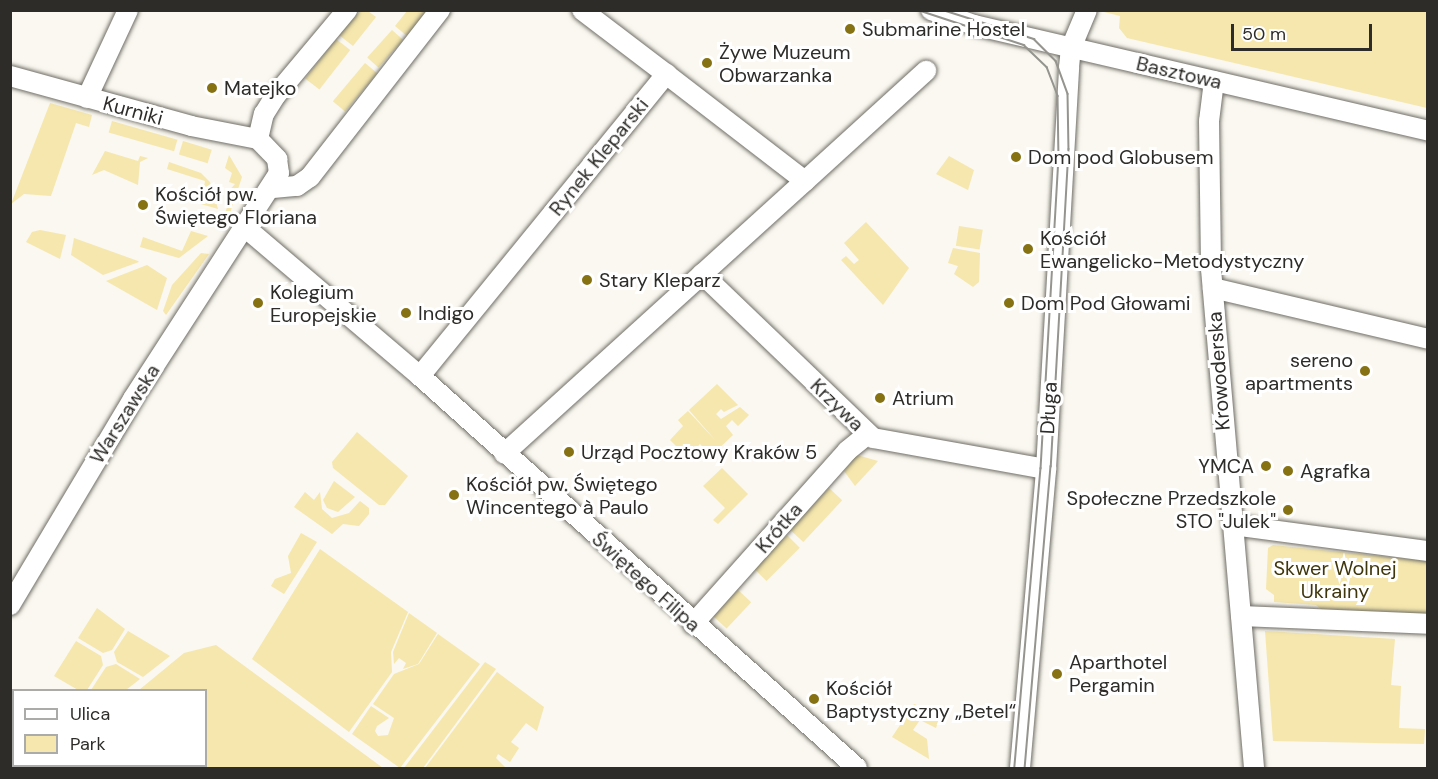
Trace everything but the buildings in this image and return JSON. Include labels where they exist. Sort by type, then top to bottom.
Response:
[{"type":"street","points":[[87,98],[128,10]]},
{"type":"street","points":[[347,10],[276,94],[264,114],[258,140],[277,159],[279,173],[273,188],[297,186],[310,177],[440,10]]},
{"type":"street","points":[[582,10],[805,182]]},
{"type":"street","name":"Basztowa","points":[[931,10],[1071,48],[1428,131]]},
{"type":"street","name":"Długa","points":[[1020,768],[1046,470],[1071,48],[1087,10]]},
{"type":"street","points":[[504,454],[926,71]]},
{"type":"street","name":"Rynek Kleparski","points":[[420,376],[666,74]]},
{"type":"street","name":"Kurniki","points":[[10,76],[87,98],[258,140]]},
{"type":"street","name":"Krowoderska","points":[[1214,81],[1209,121],[1213,288],[1254,768]]},
{"type":"street","name":"Warszawska","points":[[12,597],[133,399],[273,188]]},
{"type":"street","name":"Świętego Filipa","points":[[246,228],[420,376],[693,624],[857,768]]},
{"type":"street","name":"Krzywa","points":[[702,274],[868,434],[881,440],[1046,470]]},
{"type":"street","points":[[1213,288],[1428,339]]},
{"type":"street","name":"Krótka","points":[[693,624],[847,451],[868,434]]},
{"type":"street","points":[[1233,525],[1428,551]]},
{"type":"street","points":[[1241,616],[1428,624]]},
{"type":"green space","points":[[360,11],[368,11],[376,17],[353,46],[339,35]]},
{"type":"green space","points":[[407,11],[427,11],[407,36],[395,26]]},
{"type":"green space","points":[[1100,11],[1427,11],[1427,108],[1127,38],[1119,28],[1120,16]]},
{"type":"green space","points":[[392,30],[403,40],[378,68],[367,57]]},
{"type":"green space","points":[[336,39],[350,50],[319,89],[305,78]]},
{"type":"green space","points":[[365,63],[377,73],[345,112],[333,101]]},
{"type":"green space","points":[[50,103],[92,115],[89,127],[76,123],[51,196],[24,194],[11,204]]},
{"type":"green space","points":[[112,121],[177,140],[174,151],[109,133]]},
{"type":"green space","points":[[183,141],[212,150],[208,163],[179,154]]},
{"type":"green space","points":[[105,151],[138,161],[140,156],[148,158],[140,162],[138,185],[104,170],[92,175]]},
{"type":"green space","points":[[229,155],[242,177],[226,225],[222,223],[229,201],[227,193],[235,184],[229,182],[232,173],[225,168]]},
{"type":"green space","points":[[949,156],[974,170],[968,190],[936,174]]},
{"type":"green space","points":[[169,162],[201,173],[210,182],[218,209],[201,204],[205,181],[167,169]]},
{"type":"green space","points":[[866,222],[909,268],[883,305],[841,260],[846,256],[854,264],[859,260],[844,243]]},
{"type":"green space","points":[[959,226],[983,230],[980,250],[956,246]]},
{"type":"green space","points":[[40,230],[66,235],[60,259],[26,242],[32,232]]},
{"type":"green space","points":[[191,231],[208,236],[179,258],[140,247],[143,237],[182,251]]},
{"type":"green space","points":[[74,238],[139,262],[103,275],[71,255]]},
{"type":"green space","points":[[953,248],[980,253],[979,282],[973,287],[954,274],[958,266],[948,263]]},
{"type":"green space","points":[[201,253],[209,254],[166,315],[163,311],[172,285]]},
{"type":"green space","points":[[147,265],[167,278],[157,310],[106,281]]},
{"type":"green space","points":[[717,384],[738,405],[724,412],[721,409],[716,414],[721,419],[740,407],[749,415],[738,426],[732,420],[726,426],[733,435],[711,456],[700,444],[687,457],[670,440],[683,426],[678,420],[688,411],[716,441],[689,410]]},
{"type":"green space","points":[[357,432],[408,476],[385,505],[379,505],[333,468],[332,462]]},
{"type":"green space","points":[[857,455],[878,461],[855,486],[844,471]]},
{"type":"green space","points":[[722,468],[748,494],[718,524],[713,520],[725,508],[703,486]]},
{"type":"green space","points":[[334,481],[355,497],[338,512],[327,508],[323,500]]},
{"type":"green space","points":[[829,488],[842,500],[803,542],[790,530]]},
{"type":"green space","points":[[305,492],[314,500],[320,492],[322,509],[332,518],[349,513],[360,501],[369,508],[369,514],[359,526],[343,524],[332,534],[294,507]]},
{"type":"green space","points":[[301,533],[317,542],[284,594],[271,586],[275,579],[291,573],[288,556]]},
{"type":"green space","points":[[787,535],[800,548],[766,581],[754,568]]},
{"type":"green space","name":"Skwer Wolnej Ukrainy","points":[[1273,545],[1427,561],[1427,618],[1322,610],[1316,605],[1274,602],[1274,595],[1266,589],[1268,548]]},
{"type":"green space","points":[[320,549],[408,612],[391,652],[392,672],[349,732],[252,659]]},
{"type":"green space","points":[[738,590],[751,602],[727,629],[713,616]]},
{"type":"green space","points":[[97,608],[125,629],[112,650],[103,653],[78,638]]},
{"type":"green space","points":[[409,613],[437,633],[418,664],[403,669],[406,663],[399,658],[394,664],[393,652]]},
{"type":"green space","points":[[128,631],[170,656],[143,677],[117,662],[114,652]]},
{"type":"green space","points":[[1265,631],[1395,639],[1391,685],[1401,686],[1399,728],[1425,729],[1424,744],[1273,741]]},
{"type":"green space","points":[[438,634],[480,664],[400,768],[352,734],[371,706],[389,718],[377,726],[375,731],[378,736],[388,735],[394,718],[373,704],[394,674],[419,664]]},
{"type":"green space","points":[[76,641],[101,656],[103,665],[88,689],[76,689],[54,676]]},
{"type":"green space","points":[[216,645],[383,768],[52,768],[207,767],[207,689],[140,689],[184,653]]},
{"type":"green space","points":[[485,662],[496,669],[423,768],[404,768]]},
{"type":"green space","points":[[116,664],[140,679],[127,689],[92,689],[106,667]]},
{"type":"green space","points":[[497,672],[544,707],[537,731],[526,723],[511,742],[519,748],[510,762],[498,754],[496,758],[506,768],[425,768]]},
{"type":"green space","points":[[914,704],[941,714],[936,728],[920,720],[913,730],[927,739],[929,759],[892,737]]},
{"type":"tram line","points":[[918,10],[1024,45],[1047,67],[1058,96],[1059,157],[1041,468],[1015,768]]},
{"type":"tram line","points":[[943,10],[1034,39],[1056,61],[1068,94],[1069,149],[1051,466],[1025,768]]},
{"type":"place","name":"Submarine Hostel","points":[[850,29]]},
{"type":"place","name":"Żywe Muzeum Obwarzanka","points":[[707,63]]},
{"type":"place","name":"Matejko","points":[[212,88]]},
{"type":"place","name":"Dom pod Globusem","points":[[1016,157]]},
{"type":"place","name":"Kościół pw. Świętego Floriana","points":[[143,205]]},
{"type":"place","name":"Kościół Ewangelicko-Metodystyczny","points":[[1028,249]]},
{"type":"place","name":"Stary Kleparz","points":[[587,280]]},
{"type":"place","name":"Kolegium Europejskie","points":[[258,303]]},
{"type":"place","name":"Dom Pod Głowami","points":[[1009,303]]},
{"type":"place","name":"Indigo","points":[[406,313]]},
{"type":"place","name":"sereno apartments","points":[[1365,371]]},
{"type":"place","name":"Atrium","points":[[880,398]]},
{"type":"place","name":"Urząd Pocztowy Kraków 5","points":[[569,452]]},
{"type":"place","name":"YMCA","points":[[1266,466]]},
{"type":"place","name":"Agrafka","points":[[1288,471]]},
{"type":"place","name":"Kościół pw. Świętego Wincentego à Paulo","points":[[454,495]]},
{"type":"place","name":"Społeczne Przedszkole STO \"Julek\"","points":[[1288,510]]},
{"type":"place","name":"Aparthotel Pergamin","points":[[1057,674]]},
{"type":"place","name":"Kościół Baptystyczny „Betel“","points":[[814,699]]}]
